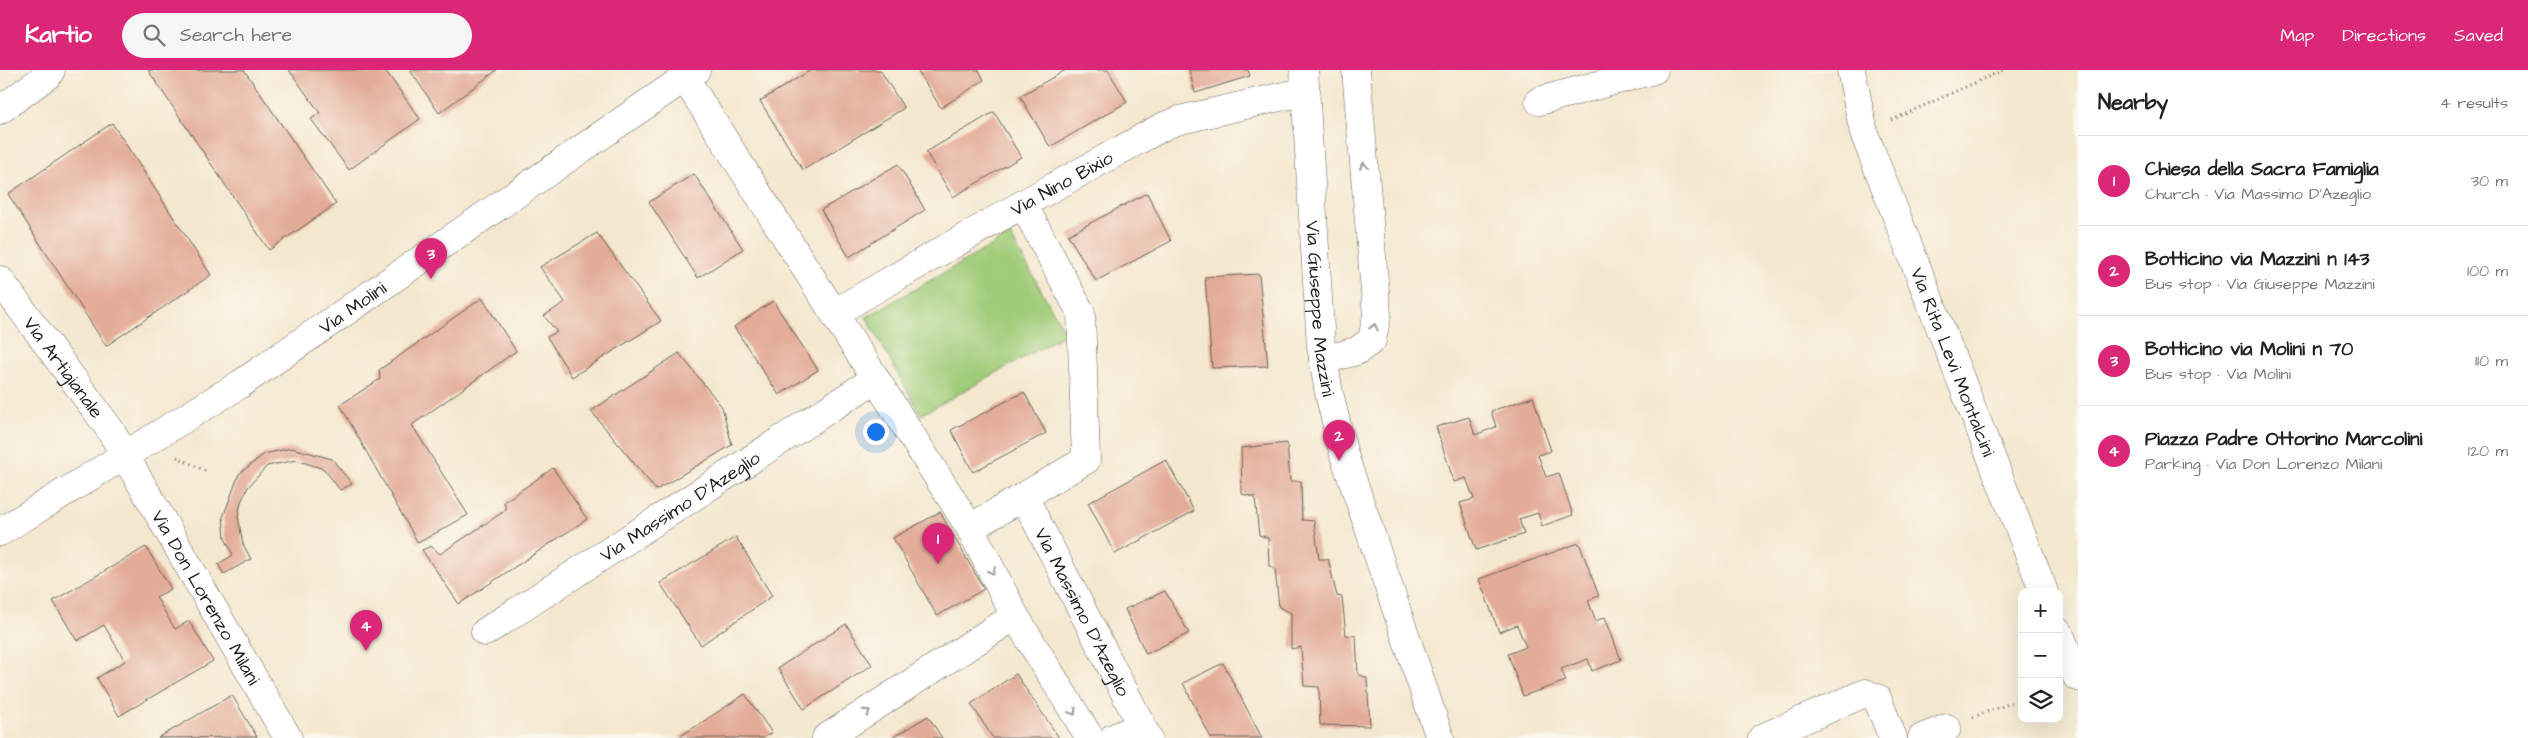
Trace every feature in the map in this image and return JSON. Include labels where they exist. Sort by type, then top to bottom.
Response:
[{"type":"street","points":[[0,110],[48,75],[51,70]]},
{"type":"street","points":[[1323,360],[1342,357],[1357,351],[1372,340],[1377,315],[1356,70]]},
{"type":"street","points":[[1539,101],[1654,70]]},
{"type":"street","name":"Via Rita Levi Montalcini","points":[[1851,70],[1864,133],[2042,588]]},
{"type":"street","points":[[690,74],[834,314],[970,528],[1015,616],[1090,738]]},
{"type":"street","name":"Via Molini","points":[[0,532],[238,385],[690,74]]},
{"type":"street","name":"Via Giuseppe Mazzini","points":[[1305,81],[1323,360],[1333,414],[1344,455],[1440,738]]},
{"type":"street","name":"Via Nino Bixio","points":[[834,314],[1023,204],[1164,126],[1305,81]]},
{"type":"street","points":[[970,528],[1086,460],[1081,313],[1023,204]]},
{"type":"street","name":"Via Artigianale","points":[[0,280],[109,428],[123,456]]},
{"type":"street","name":"Via Massimo D'Azeglio","points":[[485,632],[876,379]]},
{"type":"street","name":"Via Don Lorenzo Milani","points":[[123,456],[288,738]]},
{"type":"street","name":"Via Massimo D'Azeglio","points":[[1024,497],[1145,732],[1113,738]]},
{"type":"street","points":[[826,738],[1015,616]]},
{"type":"street","points":[[2059,633],[2077,677]]},
{"type":"street","points":[[1762,738],[1865,692],[1877,698],[1893,738]]},
{"type":"street","points":[[1922,738],[1947,728]]},
{"type":"path","points":[[1864,133],[2003,70]]},
{"type":"path","points":[[174,456],[208,472]]},
{"type":"path","points":[[1947,728],[2018,701]]},
{"type":"green space","points":[[1010,235],[1066,334],[921,415],[866,317]]},
{"type":"building","points":[[148,70],[244,70],[336,204],[269,250]]},
{"type":"building","points":[[289,70],[385,70],[420,119],[349,170],[311,119],[320,113]]},
{"type":"building","points":[[410,70],[497,70],[439,113]]},
{"type":"building","points":[[811,70],[880,70],[904,108],[803,170],[760,101]]},
{"type":"building","points":[[917,70],[979,70],[984,80],[941,108]]},
{"type":"building","points":[[1066,70],[1108,70],[1127,102],[1050,147],[1020,96]]},
{"type":"building","points":[[1189,70],[1248,70],[1250,76],[1195,93]]},
{"type":"building","points":[[994,112],[1021,157],[953,197],[926,152]]},
{"type":"building","points":[[112,123],[211,275],[106,346],[8,194]]},
{"type":"building","points":[[898,164],[925,210],[849,257],[821,210]]},
{"type":"building","points":[[694,174],[743,249],[698,278],[649,202]]},
{"type":"building","points":[[1147,193],[1171,241],[1096,281],[1068,235]]},
{"type":"building","points":[[597,233],[661,321],[572,377],[547,337],[557,332],[544,316],[565,302],[540,267]]},
{"type":"building","points":[[1259,274],[1268,366],[1212,368],[1205,277]]},
{"type":"building","points":[[482,298],[516,351],[412,425],[468,515],[418,543],[340,405],[380,379],[379,370]]},
{"type":"building","points":[[773,301],[818,370],[779,395],[734,327]]},
{"type":"building","points":[[679,353],[722,407],[732,445],[656,490],[591,411]]},
{"type":"building","points":[[1024,392],[1046,433],[973,472],[951,430]]},
{"type":"building","points":[[1533,397],[1551,451],[1538,455],[1546,477],[1559,473],[1573,515],[1542,526],[1538,513],[1519,519],[1524,534],[1476,550],[1460,503],[1474,499],[1466,478],[1454,482],[1436,427],[1469,417],[1475,435],[1496,427],[1491,411]]},
{"type":"building","points":[[1287,443],[1290,481],[1301,481],[1302,520],[1314,521],[1319,559],[1328,559],[1337,596],[1342,597],[1346,635],[1356,636],[1358,674],[1367,678],[1370,726],[1320,725],[1319,687],[1304,686],[1301,647],[1291,649],[1291,613],[1279,607],[1275,569],[1269,566],[1268,538],[1259,535],[1255,497],[1242,494],[1241,448]]},
{"type":"building","points":[[292,448],[332,459],[352,484],[340,490],[324,469],[296,460],[267,466],[248,487],[241,502],[238,517],[243,544],[251,559],[224,574],[218,564],[233,555],[225,538],[223,517],[239,474],[264,454]]},
{"type":"building","points":[[1166,460],[1194,511],[1115,554],[1088,503]]},
{"type":"building","points":[[553,468],[587,519],[459,604],[422,550],[431,546],[440,554],[506,510],[504,502]]},
{"type":"building","points":[[940,512],[984,589],[937,616],[893,538]]},
{"type":"building","points":[[736,537],[772,596],[701,645],[660,583]]},
{"type":"building","points":[[1579,543],[1599,596],[1588,600],[1596,621],[1605,617],[1621,660],[1592,671],[1588,659],[1561,669],[1566,681],[1523,696],[1508,654],[1526,647],[1517,625],[1499,632],[1479,579]]},
{"type":"building","points":[[146,547],[171,589],[156,597],[175,629],[189,621],[213,661],[119,716],[97,678],[125,661],[104,625],[77,641],[53,601]]},
{"type":"building","points":[[1165,591],[1189,633],[1146,654],[1125,609]]},
{"type":"building","points":[[846,624],[872,665],[804,709],[778,668]]},
{"type":"building","points":[[1223,663],[1262,738],[1211,738],[1183,683]]},
{"type":"building","points":[[1016,674],[1059,738],[993,738],[971,704]]},
{"type":"building","points":[[745,694],[772,733],[763,738],[678,738]]},
{"type":"building","points":[[232,695],[257,737],[158,738]]},
{"type":"building","points":[[928,716],[942,738],[892,738]]},
{"type":"place","name":"Botticino via Molini n 70","points":[[431,279]]},
{"type":"place","name":"Botticino via Mazzini n 143","points":[[1339,461]]},
{"type":"place","name":"Chiesa della Sacra Famiglia","points":[[938,564]]},
{"type":"place","name":"Piazza Padre Ottorino Marcolini","points":[[366,651]]}]
